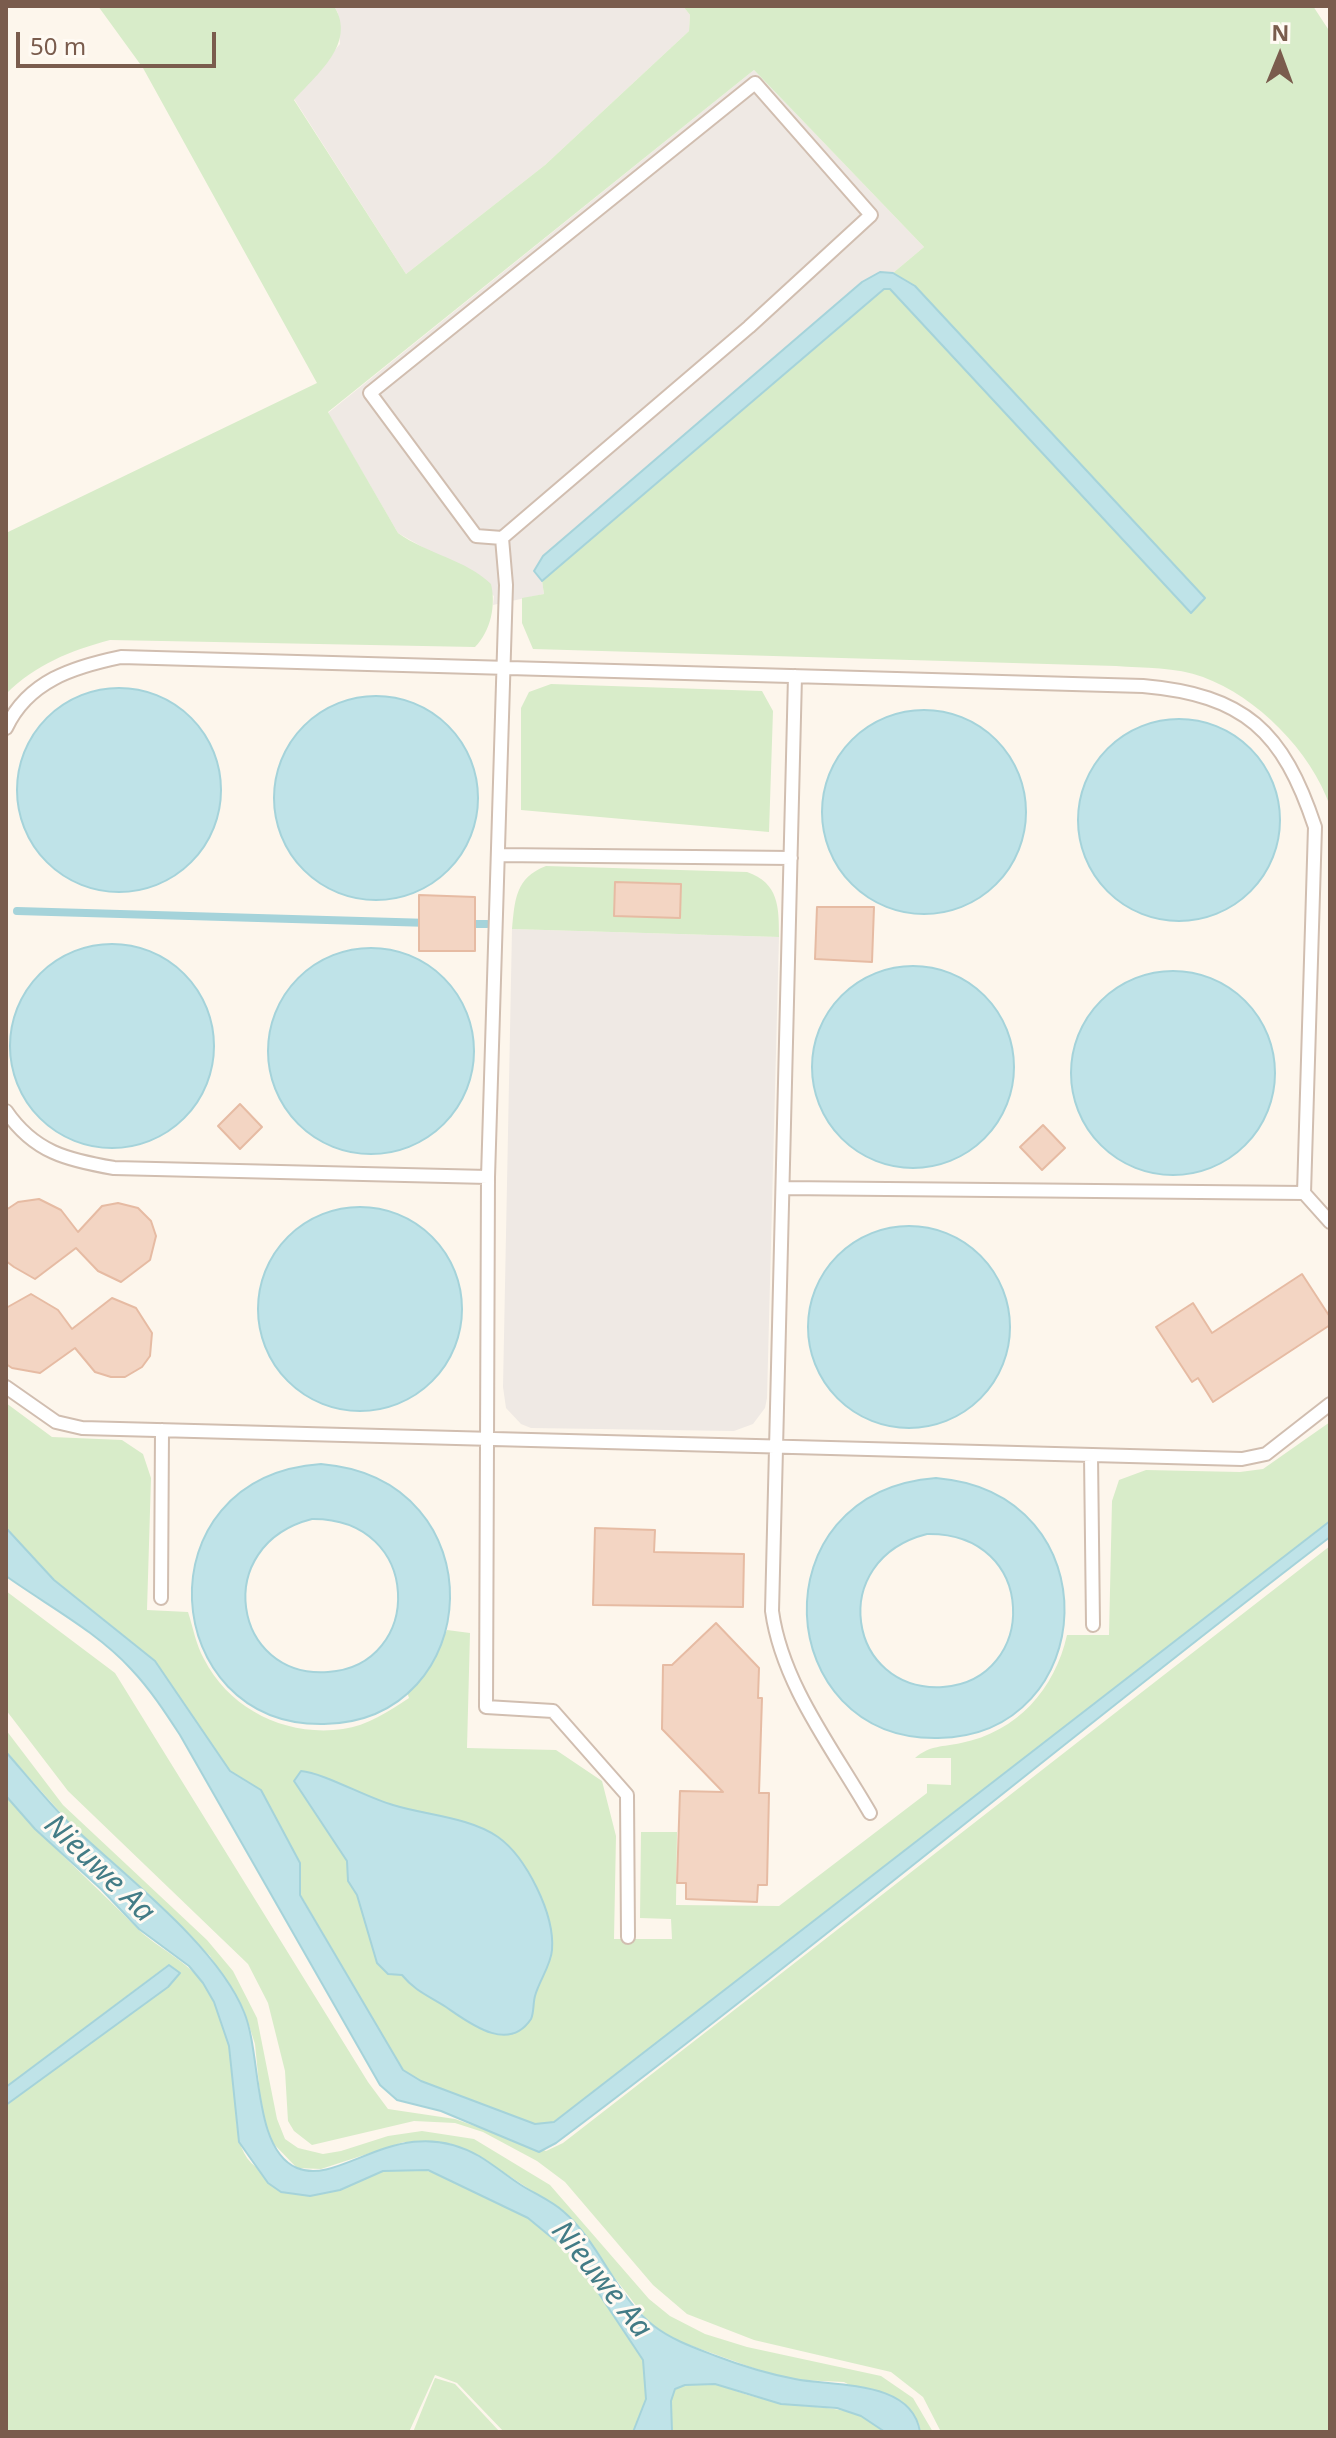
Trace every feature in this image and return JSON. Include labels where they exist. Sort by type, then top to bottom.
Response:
[{"type":"lane","points":[[755,83],[871,215],[749,327],[502,538],[476,536],[370,393],[755,83]]},
{"type":"lane","points":[[502,538],[506,585],[488,1177],[486,1707],[553,1711],[627,1795],[628,1937]]},
{"type":"lane","points":[[6,728],[16,707],[60,672],[121,657],[1185,689],[1224,702],[1249,718],[1277,745],[1301,784],[1315,827],[1304,1193],[1330,1222]]},
{"type":"lane","points":[[795,676],[772,1611],[777,1646],[870,1813]]},
{"type":"lane","points":[[498,855],[791,858]]},
{"type":"lane","points":[[6,1111],[36,1144],[70,1161],[114,1168],[488,1177]]},
{"type":"lane","points":[[783,1188],[1304,1193]]},
{"type":"lane","points":[[6,1387],[56,1422],[82,1428],[1242,1459],[1266,1454],[1330,1404]]},
{"type":"lane","points":[[161,1598],[162,1430]]},
{"type":"lane","points":[[1091,1455],[1093,1625]]},
{"type":"shaded area","points":[[334,6],[683,6],[690,15],[689,31],[545,165],[406,274],[294,99],[340,44],[338,13]]},
{"type":"shaded area","points":[[754,70],[924,247],[893,273],[880,272],[862,282],[543,556],[534,571],[542,581],[544,594],[493,605],[494,596],[438,556],[398,533],[328,413]]},
{"type":"shaded area","points":[[512,929],[779,937],[767,1398],[765,1408],[753,1424],[734,1431],[531,1428],[521,1424],[506,1408],[503,1387]]},
{"type":"green space","points":[[98,6],[334,6],[340,20],[338,45],[323,69],[294,100],[406,274],[545,165],[689,31],[690,15],[683,6],[1313,6],[1330,32],[1330,806],[1310,765],[1280,728],[1223,686],[1182,671],[1116,666],[533,649],[522,623],[522,598],[544,594],[542,581],[884,289],[890,289],[909,308],[1191,613],[1205,598],[915,286],[893,273],[924,247],[754,70],[328,412],[398,533],[470,568],[491,584],[491,617],[475,647],[110,640],[54,660],[29,674],[6,694],[6,533],[317,383],[143,68]]},
{"type":"green space","points":[[551,684],[762,691],[773,711],[769,832],[521,810],[521,708],[529,692]]},
{"type":"green space","points":[[546,866],[747,872],[766,883],[775,897],[779,937],[512,929],[518,891],[528,877]]},
{"type":"green space","points":[[6,1403],[52,1437],[122,1440],[143,1454],[151,1478],[147,1610],[188,1612],[199,1648],[215,1677],[229,1693],[262,1716],[301,1729],[343,1729],[361,1725],[409,1698],[407,1692],[431,1665],[447,1630],[470,1633],[467,1748],[556,1750],[602,1781],[616,1836],[614,1939],[672,1939],[671,1919],[640,1918],[641,1832],[677,1832],[676,1905],[779,1906],[927,1793],[927,1784],[951,1785],[951,1758],[915,1758],[931,1749],[981,1737],[1016,1718],[1043,1690],[1061,1655],[1067,1635],[1109,1635],[1112,1501],[1119,1480],[1146,1470],[1240,1472],[1263,1469],[1330,1422],[1330,1521],[554,2122],[535,2124],[421,2081],[403,2070],[300,1894],[300,1863],[261,1790],[230,1771],[155,1661],[54,1580],[6,1528]]},
{"type":"green space","points":[[1330,1546],[1330,2432],[941,2432],[923,2397],[891,2372],[754,2340],[687,2314],[653,2285],[565,2182],[537,2161],[483,2132],[455,2123],[414,2121],[312,2145],[294,2131],[288,2121],[285,2071],[268,2003],[248,1964],[68,1791],[6,1710],[6,1591],[115,1673],[368,2082],[388,2109],[455,2119],[546,2151],[563,2143]]},
{"type":"green space","points":[[6,1730],[63,1805],[207,1940],[233,1971],[257,2018],[277,2119],[285,2139],[298,2148],[323,2154],[388,2136],[422,2131],[474,2139],[550,2185],[649,2299],[670,2316],[705,2334],[747,2347],[881,2376],[913,2398],[933,2432],[920,2432],[919,2423],[844,2382],[800,2380],[770,2374],[678,2341],[651,2325],[564,2212],[479,2156],[449,2143],[404,2142],[321,2169],[297,2168],[270,2140],[263,2125],[255,2044],[244,2010],[210,1956],[68,1821],[7,1753]]},
{"type":"green space","points":[[6,1796],[139,1930],[190,1969],[210,1994],[234,2070],[236,2122],[247,2158],[272,2176],[324,2194],[383,2171],[420,2169],[442,2175],[528,2218],[574,2256],[643,2360],[646,2399],[633,2432],[504,2432],[457,2383],[435,2375],[409,2432],[6,2432],[6,2105],[168,1987],[168,1965],[6,2087]]},
{"type":"green space","points":[[435,2378],[455,2384],[500,2432],[413,2432]]},
{"type":"green space","points":[[715,2384],[772,2401],[849,2412],[885,2432],[672,2432],[671,2401],[675,2389],[685,2385]]},
{"type":"water","points":[[880,272],[893,273],[915,286],[1205,598],[1191,613],[890,289],[884,289],[542,581],[534,571],[543,556],[862,282]]},
{"type":"water","points":[[119,688],[158,696],[191,718],[213,751],[221,790],[213,829],[191,862],[158,884],[119,892],[80,884],[47,862],[25,829],[17,790],[25,751],[47,718],[80,696]]},
{"type":"water","points":[[376,696],[396,697],[415,703],[448,726],[471,759],[477,778],[477,818],[471,837],[448,870],[415,893],[396,899],[376,900],[356,899],[337,893],[304,870],[281,837],[275,818],[274,798],[275,778],[281,759],[304,726],[337,703],[356,697]]},
{"type":"water","points":[[924,710],[963,718],[981,727],[996,740],[1009,755],[1018,773],[1026,812],[1018,851],[1009,869],[996,884],[981,897],[963,906],[924,914],[885,906],[867,897],[852,884],[839,869],[830,851],[822,812],[830,773],[839,755],[852,740],[867,727],[885,718]]},
{"type":"water","points":[[1179,719],[1218,726],[1251,748],[1273,781],[1280,820],[1273,859],[1251,892],[1218,914],[1179,921],[1140,914],[1107,892],[1085,859],[1078,820],[1085,781],[1107,748],[1140,726]]},
{"type":"water","points":[[112,944],[151,952],[169,961],[184,974],[197,989],[206,1007],[214,1046],[206,1085],[197,1103],[184,1118],[169,1131],[151,1140],[112,1148],[73,1140],[55,1131],[40,1118],[27,1103],[18,1085],[10,1046],[18,1007],[27,989],[40,974],[55,961],[73,952]]},
{"type":"water","points":[[371,948],[410,956],[444,978],[466,1012],[474,1051],[466,1090],[444,1124],[410,1146],[371,1154],[332,1146],[298,1124],[276,1090],[268,1051],[276,1012],[298,978],[332,956]]},
{"type":"water","points":[[913,966],[952,973],[985,995],[1007,1028],[1014,1067],[1007,1106],[985,1139],[952,1161],[913,1168],[874,1161],[841,1139],[819,1106],[812,1067],[819,1028],[841,995],[874,973]]},
{"type":"water","points":[[1173,971],[1212,979],[1245,1001],[1267,1034],[1275,1073],[1267,1112],[1245,1145],[1212,1167],[1173,1175],[1134,1167],[1101,1145],[1079,1112],[1071,1073],[1079,1034],[1101,1001],[1134,979]]},
{"type":"water","points":[[360,1207],[399,1215],[432,1237],[454,1270],[462,1309],[454,1348],[432,1381],[399,1403],[360,1411],[321,1403],[288,1381],[266,1348],[258,1309],[266,1270],[288,1237],[321,1215]]},
{"type":"water","points":[[909,1226],[929,1227],[948,1233],[981,1255],[1003,1288],[1009,1307],[1009,1347],[1003,1366],[981,1399],[948,1421],[929,1427],[909,1428],[889,1427],[870,1421],[837,1399],[815,1366],[809,1347],[808,1327],[809,1307],[815,1288],[837,1255],[870,1233],[889,1227]]},
{"type":"water","points":[[321,1464],[379,1479],[419,1511],[443,1552],[450,1598],[441,1644],[417,1684],[378,1713],[324,1724],[269,1714],[228,1686],[202,1646],[192,1600],[198,1553],[221,1511],[262,1479]],"holes":[[[312,1519],[349,1525],[375,1542],[392,1565],[398,1593],[395,1621],[382,1645],[359,1664],[328,1672],[296,1669],[271,1655],[254,1634],[246,1608],[247,1581],[258,1555],[280,1533]]]},
{"type":"water","points":[[936,1478],[994,1493],[1034,1525],[1058,1566],[1064,1613],[1055,1659],[1031,1699],[992,1727],[938,1738],[883,1728],[842,1701],[817,1661],[807,1614],[813,1567],[837,1525],[877,1493]],"holes":[[[927,1534],[964,1540],[990,1556],[1007,1580],[1013,1607],[1010,1635],[997,1660],[974,1678],[943,1687],[911,1683],[886,1669],[869,1648],[861,1622],[862,1595],[873,1570],[895,1548]]]},
{"type":"water","points":[[1330,1521],[1330,1537],[751,1993],[556,2143],[539,2152],[441,2111],[397,2100],[380,2085],[180,1735],[157,1701],[131,1669],[103,1643],[6,1576],[6,1528],[54,1580],[155,1661],[230,1771],[261,1790],[300,1863],[300,1895],[403,2070],[421,2081],[535,2124],[554,2122]]},
{"type":"water","name":"Nieuwe Aa","points":[[6,1752],[69,1823],[191,1936],[231,1987],[250,2030],[265,2122],[272,2142],[283,2158],[297,2168],[314,2171],[333,2168],[398,2145],[423,2141],[450,2144],[479,2156],[564,2212],[588,2239],[641,2315],[661,2331],[700,2350],[765,2372],[887,2394],[902,2402],[914,2415],[920,2432],[885,2432],[861,2416],[837,2408],[781,2404],[715,2384],[685,2385],[675,2389],[671,2401],[672,2432],[633,2432],[646,2399],[643,2360],[574,2256],[528,2218],[428,2170],[383,2171],[340,2190],[310,2196],[281,2192],[268,2183],[239,2142],[229,2046],[214,2002],[203,1983],[189,1966],[139,1929],[102,1890],[35,1829],[6,1796]]},
{"type":"water","points":[[301,1771],[393,1805],[474,1825],[498,1837],[519,1858],[544,1904],[552,1936],[552,1950],[535,1996],[532,2017],[522,2029],[500,2035],[476,2027],[417,1989],[402,1975],[388,1974],[377,1963],[357,1895],[348,1881],[347,1861],[294,1781]]},
{"type":"water","points":[[169,1965],[180,1973],[168,1987],[6,2105],[6,2087]]},
{"type":"building","points":[[615,882],[681,884],[680,918],[614,916]]},
{"type":"building","points":[[419,895],[475,897],[475,951],[419,951]]},
{"type":"building","points":[[817,907],[874,907],[872,962],[815,959]]},
{"type":"building","points":[[240,1104],[262,1127],[240,1149],[218,1126]]},
{"type":"building","points":[[1043,1125],[1065,1148],[1042,1170],[1020,1147]]},
{"type":"building","points":[[39,1199],[61,1210],[78,1232],[102,1206],[118,1203],[138,1208],[151,1221],[156,1236],[150,1260],[121,1282],[98,1271],[76,1248],[35,1279],[6,1261],[6,1210],[18,1202]]},
{"type":"building","points":[[1302,1274],[1330,1317],[1330,1325],[1213,1402],[1198,1378],[1192,1382],[1156,1327],[1193,1303],[1212,1333]]},
{"type":"building","points":[[31,1294],[58,1310],[72,1329],[112,1298],[136,1308],[152,1333],[150,1356],[142,1367],[125,1377],[95,1372],[75,1348],[40,1373],[12,1368],[6,1364],[6,1308]]},
{"type":"building","points":[[595,1528],[655,1530],[654,1552],[744,1554],[743,1607],[593,1605]]},
{"type":"building","points":[[716,1623],[759,1668],[758,1698],[762,1698],[759,1793],[769,1793],[767,1885],[758,1885],[757,1902],[686,1899],[686,1883],[677,1883],[680,1791],[723,1792],[662,1729],[663,1665],[672,1665]]},
{"type":"waterway","points":[[17,911],[430,923]]},
{"type":"waterway","points":[[468,924],[487,924]]}]
